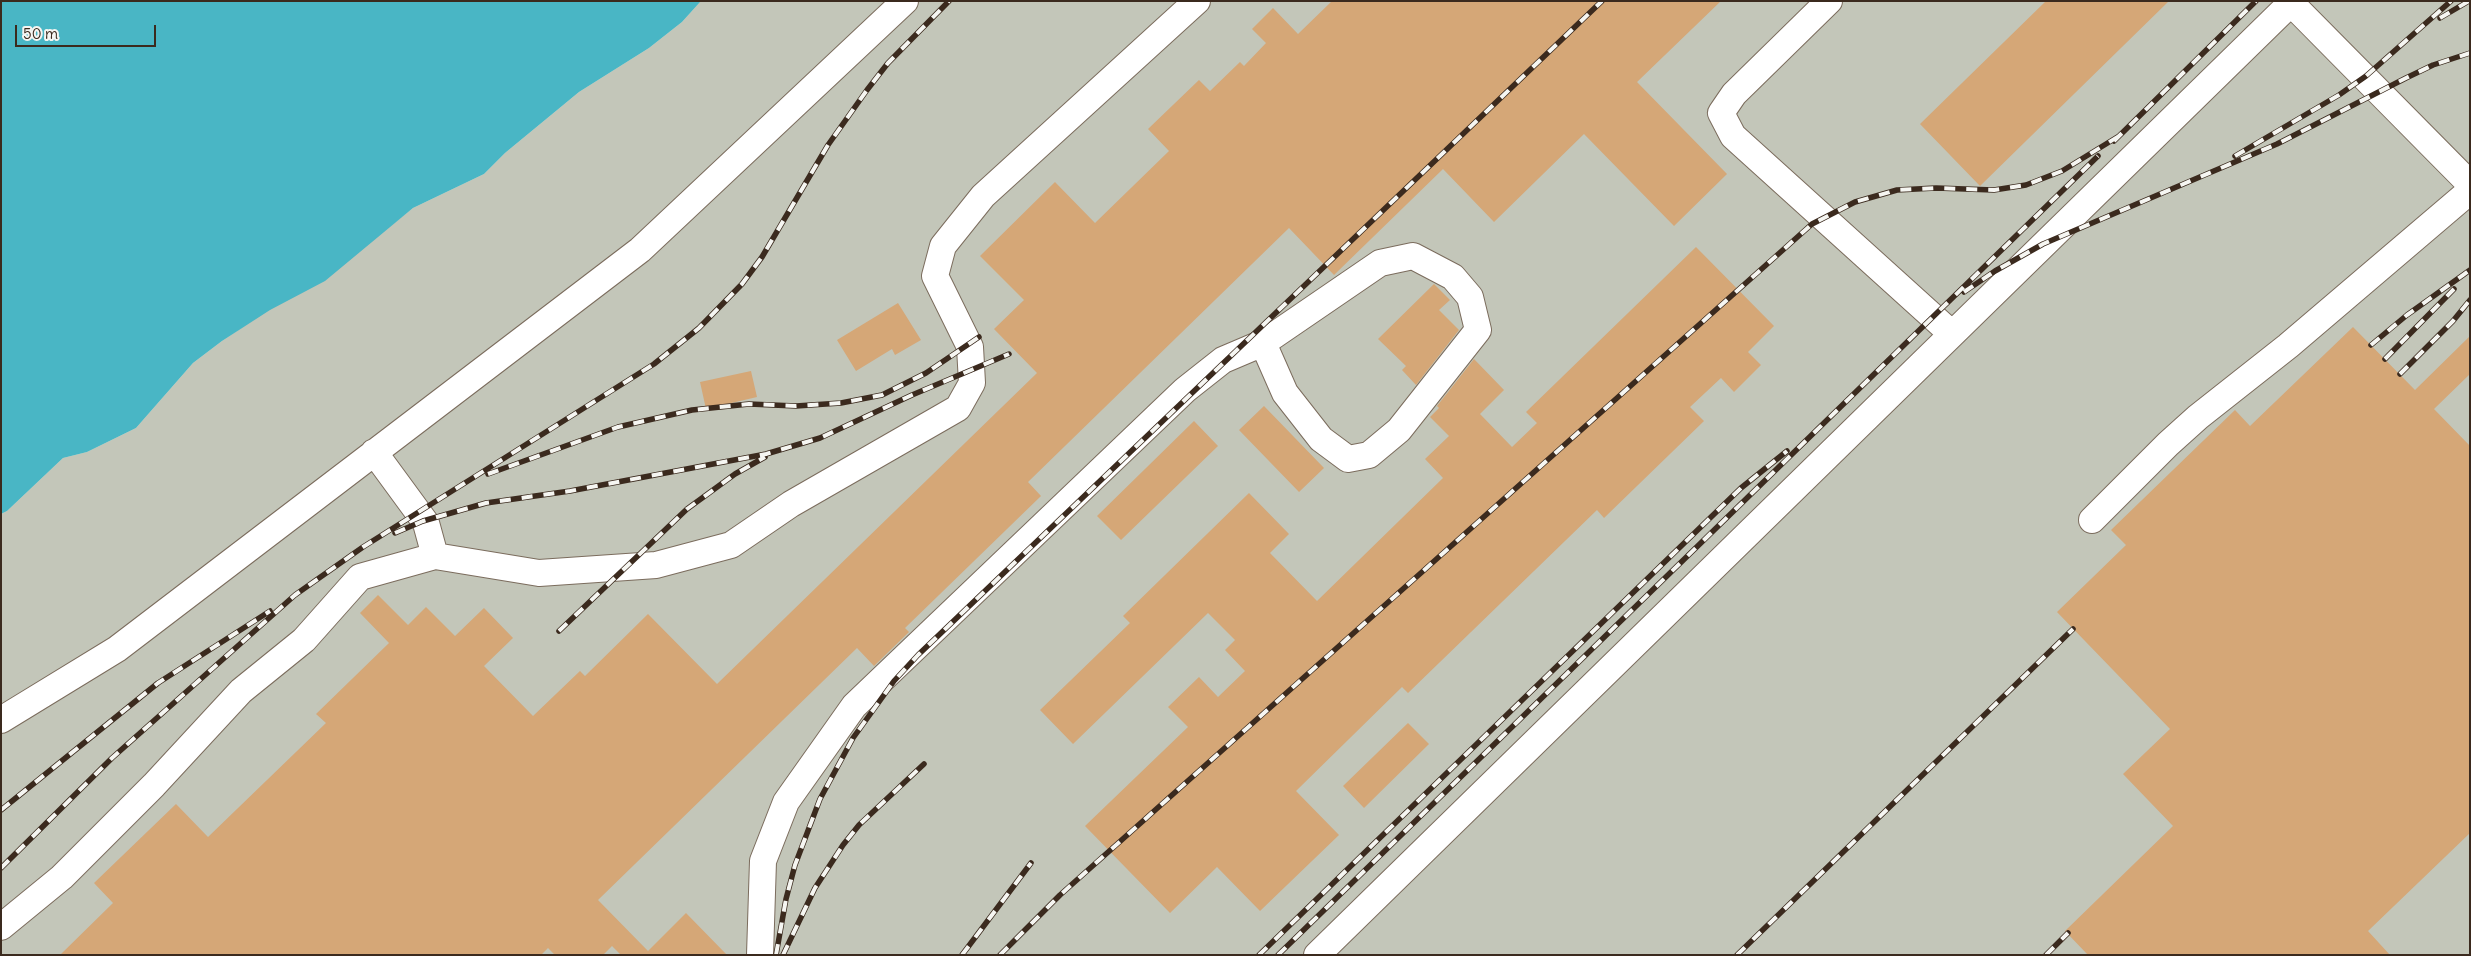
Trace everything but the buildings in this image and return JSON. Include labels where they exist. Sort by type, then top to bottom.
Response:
[{"type":"lane","points":[[1,720],[116,649],[640,250],[905,1]]},
{"type":"lane","points":[[1,927],[62,877],[154,785],[241,691],[304,640],[360,577],[435,556],[539,573],[656,565],[730,545],[791,504],[958,408],[972,383],[970,347],[935,276],[943,246],[983,196],[1197,1]]},
{"type":"lane","points":[[1829,1],[1734,94],[1721,113],[1733,136],[1952,334]]},
{"type":"lane","points":[[1316,955],[2292,2],[2470,184]]},
{"type":"lane","points":[[2092,520],[2168,444],[2198,417],[2288,346],[2470,191]]},
{"type":"lane","points":[[760,955],[764,861],[786,802],[854,706],[1185,390],[1223,360],[1263,343],[1380,263],[1414,256],[1453,277],[1470,297],[1478,330],[1399,430],[1370,455],[1348,458],[1322,439],[1285,393],[1263,343]]},
{"type":"lane","points":[[374,452],[426,523],[435,556]]},
{"type":"shaded area","points":[[701,1],[2470,1],[2470,955],[1,955],[1,514],[7,511],[63,458],[87,452],[136,428],[193,363],[222,341],[384,231],[413,208],[484,174],[505,153],[579,92],[649,48],[682,22]]},
{"type":"water","points":[[1,1],[701,1],[682,22],[649,48],[579,92],[505,153],[484,174],[413,208],[325,281],[270,310],[222,341],[193,363],[136,428],[87,452],[63,458],[7,511],[1,514]]},
{"type":"railway","points":[[1,868],[112,758],[295,595],[363,547],[654,364],[699,328],[742,284],[762,257],[828,145],[867,90],[888,63],[949,1]]},
{"type":"railway","points":[[776,955],[786,899],[795,865],[820,799],[853,738],[894,681],[918,655],[1602,1]]},
{"type":"railway","points":[[2114,141],[2256,1]]},
{"type":"railway","points":[[2235,156],[2339,95],[2366,76],[2451,1]]},
{"type":"railway","points":[[2440,18],[2469,1]]},
{"type":"railway","points":[[1964,292],[1995,271],[2043,244],[2277,144],[2433,65],[2470,53]]},
{"type":"railway","points":[[1000,955],[1060,895],[1812,224],[1855,202],[1897,190],[1936,188],[1994,190],[2026,185],[2062,171],[2119,136]]},
{"type":"railway","points":[[1278,955],[2098,156]]},
{"type":"railway","points":[[2371,345],[2407,315],[2470,270]]},
{"type":"railway","points":[[2385,359],[2454,289]]},
{"type":"railway","points":[[2400,374],[2453,321],[2470,300]]},
{"type":"railway","points":[[488,474],[618,427],[692,410],[749,404],[796,406],[841,403],[882,395],[926,373],[979,337]]},
{"type":"railway","points":[[395,533],[423,521],[486,503],[570,491],[766,454],[820,438],[912,395],[1009,354]]},
{"type":"railway","points":[[1259,955],[1741,488],[1787,451]]},
{"type":"railway","points":[[559,631],[687,509],[735,474],[765,457]]},
{"type":"railway","points":[[1,810],[158,683],[270,611]]},
{"type":"railway","points":[[1737,955],[2073,629]]},
{"type":"railway","points":[[783,955],[815,888],[843,845],[859,825],[924,764]]},
{"type":"railway","points":[[962,955],[1031,863]]},
{"type":"railway","points":[[2046,955],[2068,933]]}]
